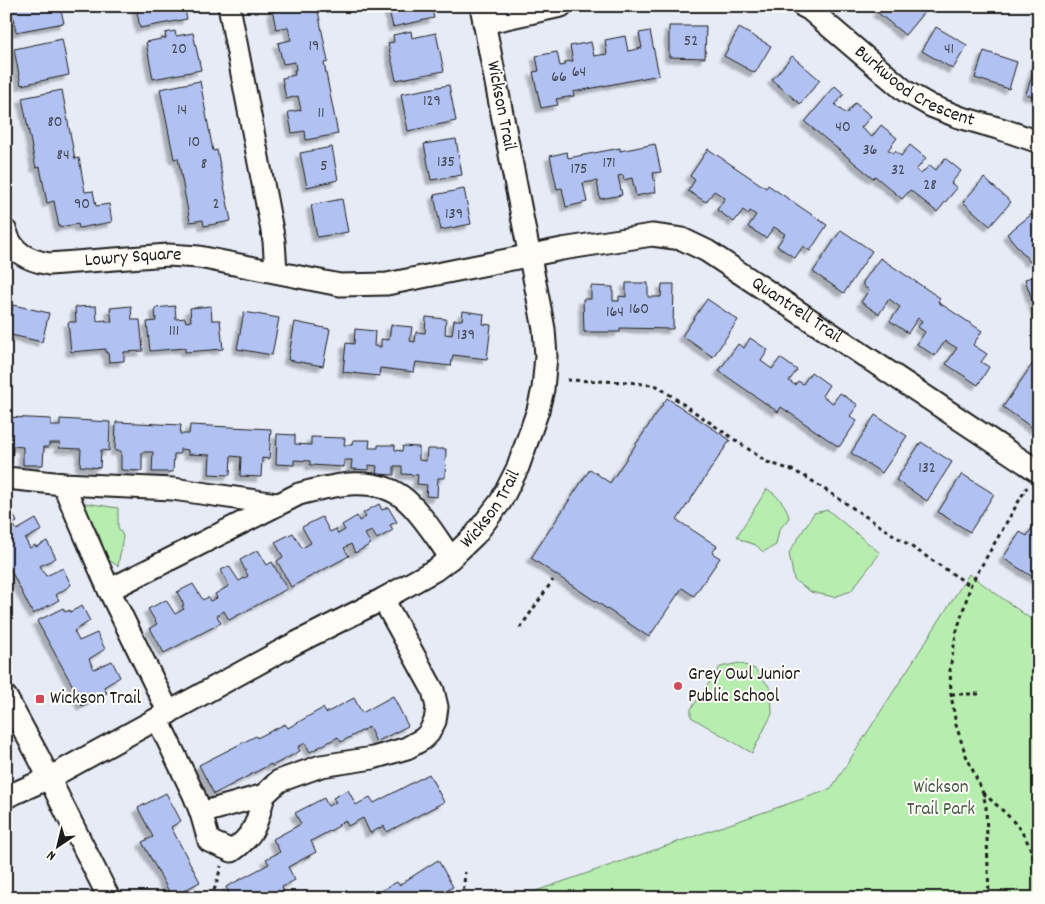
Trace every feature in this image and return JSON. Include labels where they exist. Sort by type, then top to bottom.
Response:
[{"type":"street","points":[[229,6],[274,242],[276,271]]},
{"type":"street","points":[[482,14],[561,6]]},
{"type":"street","name":"Burkwood Crescent","points":[[803,6],[809,9],[906,91],[931,106],[959,117],[1039,142]]},
{"type":"street","name":"Wickson Trail","points":[[6,798],[49,778],[290,646],[383,599],[435,570],[451,558],[475,535],[501,501],[518,467],[538,410],[543,389],[546,356],[544,329],[482,14]]},
{"type":"street","name":"Lowry Square","points":[[6,231],[13,248],[22,256],[49,264],[168,255],[198,257],[340,285],[387,284],[529,256]]},
{"type":"street","name":"Quantrell Trail","points":[[529,256],[652,235],[682,239],[707,251],[1038,471]]},
{"type":"street","points":[[6,478],[63,484],[173,489],[277,504]]},
{"type":"street","points":[[63,484],[164,716],[201,812],[209,841],[232,851],[245,842],[255,827],[264,795]]},
{"type":"street","points":[[109,590],[299,494],[326,487],[354,484],[376,485],[394,492],[406,500],[451,558]]},
{"type":"street","points":[[201,812],[264,795],[279,781],[322,766],[373,758],[407,748],[423,739],[435,721],[437,706],[433,690],[383,599]]},
{"type":"street","points":[[6,696],[109,898]]},
{"type":"path","points":[[567,380],[629,382],[657,386],[767,462],[802,475],[971,586]]},
{"type":"path","points":[[989,898],[988,828],[982,793],[963,748],[954,716],[950,669],[954,643],[971,586],[1038,471]]},
{"type":"path","points":[[520,628],[553,580]]},
{"type":"path","points":[[951,694],[982,694]]},
{"type":"path","points":[[982,793],[1009,815],[1019,827],[1029,846],[1039,879]]},
{"type":"path","points":[[210,898],[216,885],[225,848]]},
{"type":"path","points":[[463,898],[465,872]]},
{"type":"green space","points":[[767,489],[781,501],[789,518],[779,530],[776,545],[763,552],[756,545],[741,540],[737,536]]},
{"type":"green space","points":[[79,502],[118,508],[118,527],[123,536],[118,566],[107,559],[99,534]]},
{"type":"green space","points":[[828,510],[880,553],[851,591],[834,597],[811,592],[794,580],[789,553],[814,513]]},
{"type":"green space","name":"Wickson Trail Park","points":[[969,574],[1039,625],[1039,898],[528,898],[527,894],[831,789]]},
{"type":"green space","points":[[739,663],[755,669],[771,689],[772,714],[752,753],[691,717],[691,709],[720,667]]},
{"type":"building","points":[[11,6],[60,6],[64,23],[16,32]]},
{"type":"building","points":[[136,6],[184,6],[187,19],[140,28]]},
{"type":"building","points":[[284,6],[317,6],[328,62],[324,63],[338,134],[306,140],[305,131],[292,133],[288,112],[301,110],[298,96],[286,99],[282,78],[295,75],[295,62],[283,64],[278,43],[291,40],[288,27],[276,29],[272,9]]},
{"type":"building","points":[[388,6],[431,6],[434,18],[393,27]]},
{"type":"building","points":[[882,6],[929,6],[905,35],[877,12]]},
{"type":"building","points":[[669,26],[706,26],[705,58],[669,57]]},
{"type":"building","points":[[936,27],[967,45],[953,69],[922,51]]},
{"type":"building","points":[[739,28],[771,46],[755,73],[724,56]]},
{"type":"building","points":[[175,31],[176,36],[193,33],[201,70],[153,79],[146,42],[166,38],[165,33]]},
{"type":"building","points":[[411,31],[412,38],[436,33],[444,71],[396,80],[388,43],[394,42],[393,35]]},
{"type":"building","points":[[650,31],[659,75],[573,92],[574,96],[556,99],[558,105],[541,108],[533,72],[539,71],[536,56],[557,52],[560,66],[565,65],[565,62],[573,61],[570,46],[591,42],[594,56],[607,54],[605,40],[625,36],[628,51],[642,48],[639,33]]},
{"type":"building","points":[[62,39],[69,75],[21,85],[14,49]]},
{"type":"building","points":[[984,51],[1017,62],[1009,89],[975,78]]},
{"type":"building","points":[[1039,54],[1039,98],[1026,94]]},
{"type":"building","points":[[792,56],[820,80],[800,104],[772,80]]},
{"type":"building","points":[[200,81],[213,151],[217,150],[231,221],[204,226],[203,220],[190,222],[178,158],[174,159],[160,89]]},
{"type":"building","points":[[449,85],[456,121],[408,131],[401,94]]},
{"type":"building","points":[[835,86],[844,94],[835,105],[846,114],[855,103],[871,116],[861,128],[872,137],[881,125],[897,138],[888,150],[893,153],[895,151],[901,156],[910,145],[926,158],[916,170],[921,174],[930,165],[936,170],[945,158],[961,171],[951,183],[957,188],[937,212],[910,190],[902,199],[875,176],[873,178],[805,122]]},
{"type":"building","points":[[62,90],[75,159],[79,158],[85,192],[93,191],[96,206],[109,204],[112,222],[79,228],[78,224],[59,227],[54,201],[47,203],[40,167],[36,168],[22,98]]},
{"type":"building","points":[[456,139],[462,175],[431,180],[424,144]]},
{"type":"building","points":[[655,144],[661,172],[653,173],[656,192],[636,196],[632,178],[624,180],[623,175],[618,176],[622,195],[600,199],[597,181],[583,183],[587,202],[566,207],[562,188],[557,189],[550,156],[567,152],[568,158],[620,148],[620,151]]},
{"type":"building","points":[[332,147],[338,180],[307,187],[300,153]]},
{"type":"building","points":[[708,149],[766,188],[768,185],[827,225],[810,251],[803,246],[795,258],[777,246],[785,234],[774,227],[766,238],[748,227],[756,215],[750,211],[748,214],[743,210],[734,222],[717,210],[725,198],[714,191],[706,202],[688,191],[695,180],[690,176]]},
{"type":"building","points":[[984,178],[1011,202],[990,226],[963,202]]},
{"type":"building","points":[[464,189],[471,224],[441,230],[434,195]]},
{"type":"building","points":[[342,199],[348,232],[317,237],[311,205]]},
{"type":"building","points":[[1032,214],[1039,222],[1039,255],[1030,262],[1007,234]]},
{"type":"building","points":[[841,230],[872,251],[844,293],[813,272]]},
{"type":"building","points":[[880,258],[940,298],[938,302],[982,331],[973,345],[987,354],[981,362],[989,367],[978,385],[946,364],[957,348],[945,341],[935,356],[917,344],[925,332],[918,327],[922,321],[918,318],[908,333],[890,321],[900,307],[889,299],[879,314],[861,302],[869,290],[863,286],[863,282]]},
{"type":"building","points":[[1039,275],[1039,314],[1037,315],[1025,279]]},
{"type":"building","points":[[626,283],[648,283],[648,297],[661,297],[662,284],[674,284],[673,329],[620,328],[620,332],[584,332],[583,299],[591,299],[591,286],[613,287],[613,301],[619,301],[619,296],[626,297]]},
{"type":"building","points":[[707,299],[738,320],[713,357],[682,336]]},
{"type":"building","points":[[13,305],[49,313],[42,342],[7,334]]},
{"type":"building","points":[[96,306],[97,321],[106,320],[106,322],[112,322],[110,308],[131,306],[132,320],[140,320],[143,351],[124,352],[124,361],[109,362],[106,349],[71,352],[68,322],[76,322],[75,307]]},
{"type":"building","points":[[175,306],[176,319],[185,318],[186,322],[191,321],[190,308],[211,306],[212,320],[220,320],[223,349],[185,352],[185,348],[150,351],[147,322],[156,321],[155,308]]},
{"type":"building","points":[[463,311],[484,314],[483,324],[491,325],[487,359],[453,355],[451,366],[416,362],[414,372],[380,368],[379,376],[343,372],[346,343],[354,344],[355,329],[375,331],[374,346],[381,347],[381,339],[389,340],[391,325],[412,327],[410,341],[415,342],[416,332],[425,333],[426,317],[446,319],[445,334],[452,335],[454,320],[462,320]]},
{"type":"building","points":[[244,312],[279,318],[272,355],[237,349]]},
{"type":"building","points":[[295,322],[330,329],[323,366],[288,360]]},
{"type":"building","points":[[750,338],[768,350],[761,361],[772,369],[780,358],[797,370],[789,381],[795,385],[798,381],[803,384],[811,372],[829,385],[822,396],[833,403],[840,393],[858,405],[850,416],[857,421],[839,447],[781,407],[778,412],[719,371],[738,344],[744,348]]},
{"type":"building","points":[[1033,363],[1039,366],[1039,422],[1034,429],[1003,407]]},
{"type":"building","points":[[667,398],[730,440],[677,520],[717,546],[712,553],[720,558],[694,596],[682,588],[649,637],[531,558],[590,469],[610,483]]},
{"type":"building","points":[[875,415],[907,436],[882,473],[851,453]]},
{"type":"building","points":[[6,417],[51,419],[51,426],[60,426],[60,419],[110,422],[109,451],[101,450],[100,468],[80,466],[81,449],[59,448],[60,443],[49,443],[49,447],[44,447],[43,465],[23,465],[23,447],[13,446],[12,464],[6,464]]},
{"type":"building","points":[[116,422],[181,425],[180,434],[189,434],[190,425],[271,429],[269,459],[262,458],[261,477],[240,476],[241,457],[231,456],[230,475],[209,474],[210,455],[188,454],[188,450],[180,449],[180,454],[174,454],[173,472],[152,472],[153,452],[142,452],[142,471],[121,470],[121,451],[115,451]]},
{"type":"building","points":[[277,434],[295,435],[295,444],[311,445],[311,437],[345,438],[344,445],[352,445],[353,440],[370,440],[369,448],[378,448],[378,445],[395,445],[395,450],[402,451],[403,446],[419,447],[419,460],[426,461],[427,449],[446,449],[445,478],[438,478],[437,497],[426,496],[427,485],[417,484],[418,475],[402,474],[402,466],[394,466],[394,475],[376,474],[377,466],[369,465],[369,470],[351,469],[352,460],[344,460],[344,467],[310,465],[310,461],[294,460],[294,465],[276,464]]},
{"type":"building","points":[[921,442],[952,462],[927,501],[896,480]]},
{"type":"building","points":[[962,474],[994,494],[970,532],[938,512]]},
{"type":"building","points":[[379,504],[382,510],[388,507],[397,522],[390,525],[393,530],[377,539],[372,531],[365,534],[371,544],[355,553],[351,544],[344,548],[349,556],[291,587],[277,561],[283,557],[275,542],[293,533],[302,548],[311,543],[302,527],[322,517],[330,532],[336,529],[338,534],[345,530],[342,525],[357,516],[359,521],[366,517],[363,513]]},
{"type":"building","points":[[9,506],[17,522],[13,524],[17,530],[36,519],[42,530],[25,539],[30,548],[47,541],[56,558],[40,566],[46,576],[63,568],[71,585],[56,595],[59,600],[33,614],[6,561],[6,508]]},
{"type":"building","points":[[1034,525],[1039,527],[1039,581],[1003,558],[1020,532],[1027,536]]},
{"type":"building","points":[[258,550],[267,565],[272,562],[287,589],[229,620],[224,611],[217,616],[221,623],[164,653],[150,628],[157,624],[148,609],[166,600],[175,614],[184,609],[182,606],[184,605],[177,592],[193,584],[203,600],[208,597],[210,601],[217,598],[215,594],[229,586],[221,570],[229,566],[239,581],[248,576],[240,560]]},
{"type":"building","points":[[82,606],[90,621],[74,631],[79,641],[97,633],[105,649],[89,659],[94,669],[112,661],[120,677],[104,687],[107,693],[82,706],[37,621],[63,608],[65,612],[70,610],[70,612]]},
{"type":"building","points":[[393,696],[408,726],[376,742],[369,727],[341,742],[338,737],[310,752],[305,743],[298,747],[300,751],[214,794],[199,765],[256,736],[257,738],[285,724],[288,728],[323,708],[326,713],[354,698],[362,713]]},
{"type":"building","points":[[429,774],[444,802],[387,832],[384,826],[370,833],[363,818],[348,826],[345,820],[339,826],[311,841],[316,852],[288,867],[295,880],[282,887],[284,892],[273,898],[232,898],[226,887],[269,864],[266,859],[280,852],[273,839],[301,824],[295,813],[324,798],[328,806],[336,802],[333,798],[348,790],[356,805],[370,797],[374,803]]},
{"type":"building","points":[[166,793],[181,821],[171,827],[200,882],[172,897],[142,842],[153,837],[138,808]]},
{"type":"building","points":[[438,860],[453,887],[444,892],[445,894],[439,898],[436,896],[432,898],[372,898],[371,896],[397,882],[399,885]]},
{"type":"building","points":[[497,889],[501,898],[481,898]]},
{"type":"place","name":"Grey Owl Junior Public School","points":[[678,686]]},
{"type":"place","name":"Wickson Trail","points":[[40,699]]}]
